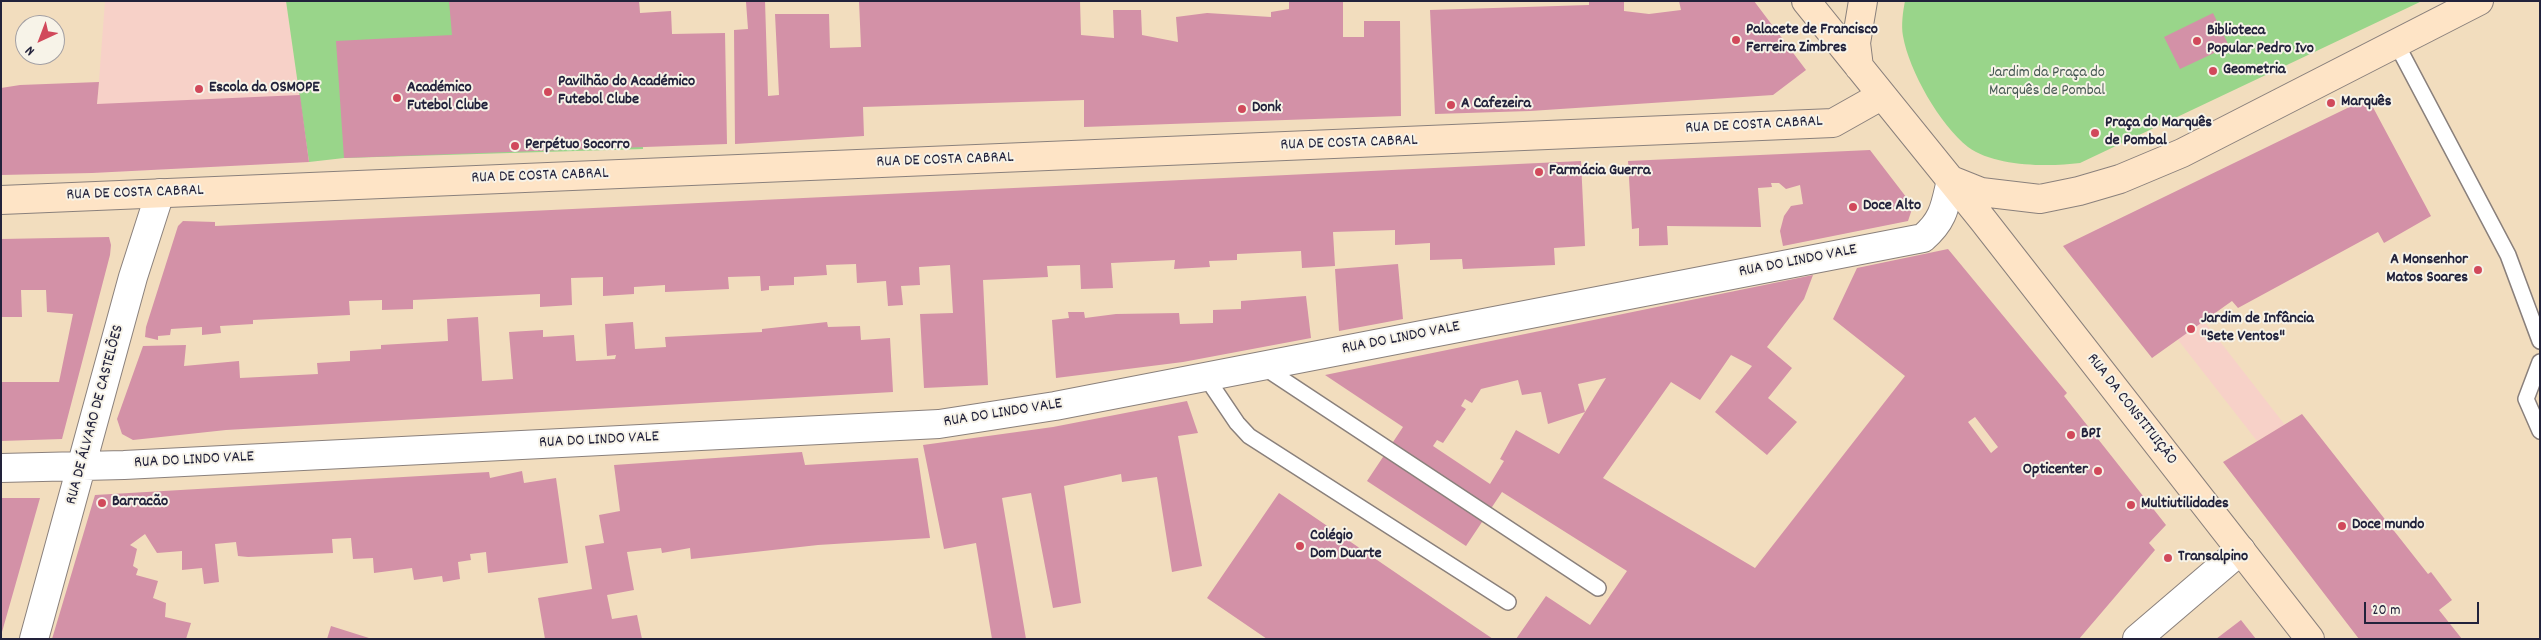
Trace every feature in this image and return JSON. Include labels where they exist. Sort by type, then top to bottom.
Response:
[{"type":"main road","points":[[1806,1],[1881,96],[1951,180],[1981,192],[2040,199],[2079,191],[2120,179],[2182,152],[2479,1]]},
{"type":"main road","points":[[1859,67],[1856,43],[1857,26],[1863,1]]},
{"type":"main road","name":"RUA DE COSTA CABRAL","points":[[1,200],[1834,123],[1881,96]]},
{"type":"main road","name":"RUA DA CONSTITUIÇÃO","points":[[1951,180],[2310,639]]},
{"type":"street","name":"RUA DO LINDO VALE","points":[[1,468],[124,465],[939,424],[1054,406],[1923,238],[1935,228],[1944,214],[1951,180]]},
{"type":"street","name":"RUA DE ÁLVARO DE CASTELÕES","points":[[34,639],[81,465],[160,192]]},
{"type":"street","points":[[2137,639],[2241,550]]},
{"type":"lane","points":[[2396,43],[2508,255],[2540,341]]},
{"type":"lane","points":[[2540,362],[2526,399],[2540,431]]},
{"type":"lane","points":[[1262,366],[1598,588]]},
{"type":"lane","points":[[1206,377],[1237,423],[1249,436],[1508,602]]},
{"type":"shaded area","name":"Escola da OSMOPE","points":[[105,1],[286,1],[309,162],[92,173]]},
{"type":"shaded area","name":"Jardim de Infância \"Sete Ventos\"","points":[[2123,217],[2285,425],[2257,441],[2093,231]]},
{"type":"green space","points":[[286,1],[639,1],[643,149],[344,158],[309,162]]},
{"type":"green space","name":"Jardim da Praça do Marquês de Pombal","points":[[1905,1],[2422,1],[2080,163],[2038,165],[2007,162],[1979,154],[1968,147],[1947,125],[1927,96],[1906,50],[1902,32]]},
{"type":"building","points":[[449,1],[639,1],[640,13],[671,11],[672,34],[725,33],[727,144],[344,158],[336,41],[452,35]]},
{"type":"building","points":[[765,1],[768,96],[779,95],[775,14],[829,14],[830,48],[861,47],[859,1],[1080,1],[1081,35],[1114,38],[1113,10],[1141,10],[1142,35],[1178,42],[1176,17],[1207,13],[1271,17],[1271,12],[1289,9],[1289,1],[1343,1],[1343,37],[1364,37],[1364,21],[1400,21],[1401,116],[1084,127],[1084,100],[863,107],[864,136],[735,144],[734,30],[748,29],[746,2]]},
{"type":"building","points":[[1589,1],[1624,1],[1624,11],[1649,14],[1681,10],[1679,1],[1754,1],[1806,70],[1773,95],[1530,111],[1435,114],[1430,10],[1589,5]]},
{"type":"building","name":"Biblioteca Popular Pedro Ivo","points":[[2213,13],[2229,46],[2180,69],[2164,37]]},
{"type":"building","points":[[99,82],[97,104],[300,95],[309,162],[92,173],[1,175],[1,88],[20,85]]},
{"type":"building","points":[[2368,98],[2431,216],[2384,243],[2378,232],[2238,308],[2232,301],[2152,358],[2063,246]]},
{"type":"building","points":[[1870,150],[1913,206],[1908,221],[1783,246],[1780,231],[1784,216],[1791,206],[1803,204],[1800,185],[1786,189],[1779,183],[1771,183],[1772,187],[1758,188],[1761,227],[1667,226],[1668,245],[1639,246],[1639,228],[1632,229],[1628,161]]},
{"type":"building","points":[[1581,161],[1585,246],[1554,248],[1555,265],[1463,269],[1462,259],[1430,260],[1430,243],[1395,245],[1395,230],[1333,232],[1335,266],[1302,268],[1301,251],[1237,254],[1237,260],[1209,261],[1210,267],[1174,269],[1175,260],[1111,263],[1113,288],[1081,289],[1080,265],[1047,266],[1048,277],[983,280],[988,385],[924,388],[920,314],[953,313],[950,265],[919,267],[920,285],[901,286],[903,305],[888,306],[886,281],[857,283],[856,264],[826,265],[827,275],[794,277],[794,285],[769,286],[769,290],[761,291],[760,276],[728,277],[729,289],[665,292],[665,285],[634,287],[634,294],[603,296],[603,277],[571,278],[572,305],[540,307],[540,294],[413,300],[413,309],[382,310],[382,300],[349,301],[350,315],[253,320],[253,324],[220,326],[221,333],[202,335],[202,327],[171,329],[170,335],[158,336],[158,340],[145,337],[146,327],[178,226],[183,221],[215,222],[215,226]]},
{"type":"building","points":[[109,237],[111,245],[110,255],[62,439],[1,441],[1,382],[59,382],[73,314],[47,312],[46,290],[21,290],[22,317],[1,317],[1,239]]},
{"type":"building","points":[[1948,249],[2067,393],[2064,396],[2166,525],[2149,543],[2155,550],[2079,639],[1516,639],[1546,596],[1590,625],[1627,571],[1502,492],[1466,546],[1367,481],[1403,427],[1325,375],[1813,275],[1804,299],[1767,347],[1792,368],[1768,398],[1797,422],[1767,455],[1715,412],[1752,366],[1731,355],[1700,400],[1671,382],[1603,478],[1755,568],[1905,376],[1833,319],[1857,268]],"holes":[[[1606,378],[1585,412],[1578,384]],[[1518,380],[1522,395],[1541,392],[1548,424],[1585,412],[1559,454],[1516,430],[1500,459],[1504,461],[1490,484],[1433,446],[1437,440],[1443,443],[1466,409],[1461,406],[1465,399],[1472,403],[1481,389]],[[1975,417],[1998,447],[1991,453],[1968,422]]]},
{"type":"building","points":[[1398,264],[1403,319],[1339,331],[1335,269]]},
{"type":"building","points":[[1306,296],[1311,338],[1183,362],[1056,378],[1052,320],[1069,318],[1068,312],[1084,312],[1085,318],[1116,314],[1179,313],[1180,324],[1213,323],[1213,310],[1241,309],[1241,301]]},
{"type":"building","points":[[478,317],[482,381],[513,379],[509,332],[543,330],[543,337],[574,335],[576,361],[615,359],[616,355],[607,356],[605,324],[633,322],[635,349],[666,347],[665,337],[762,332],[762,329],[827,322],[828,327],[860,326],[861,340],[890,338],[893,392],[226,430],[133,440],[122,434],[117,419],[143,346],[186,345],[184,366],[239,361],[240,378],[318,374],[317,363],[350,361],[350,351],[381,349],[381,345],[448,341],[447,319]]},
{"type":"building","points":[[1187,401],[1198,433],[1178,436],[1202,566],[1172,572],[1157,477],[1122,482],[1121,474],[1064,486],[1081,603],[1053,608],[1031,493],[1002,498],[1026,639],[992,639],[976,543],[944,549],[923,445],[1053,427]]},
{"type":"building","points":[[2302,414],[2428,574],[2431,572],[2452,600],[2439,610],[2462,639],[2359,639],[2223,462]]},
{"type":"building","points":[[802,452],[805,465],[918,458],[930,538],[818,545],[691,559],[690,548],[662,553],[661,548],[627,552],[634,590],[607,595],[612,619],[637,615],[642,639],[545,639],[538,598],[592,589],[585,546],[604,543],[599,515],[620,511],[614,465]]},
{"type":"building","points":[[522,471],[524,483],[556,478],[568,563],[488,573],[486,552],[470,554],[471,560],[458,562],[460,579],[443,582],[442,576],[414,580],[412,568],[374,573],[373,558],[353,559],[351,538],[332,539],[333,553],[248,557],[238,556],[236,542],[215,544],[219,582],[204,584],[202,568],[182,570],[182,551],[157,553],[145,534],[130,545],[137,549],[133,566],[138,569],[136,575],[158,581],[153,598],[166,603],[165,617],[191,623],[186,639],[52,639],[95,495],[489,472],[490,478]]},
{"type":"building","name":"Colégio Dom Duarte","points":[[1279,493],[1493,639],[1267,639],[1207,598]]},
{"type":"building","points":[[1,498],[40,498],[2,632],[1,631]]},
{"type":"building","points":[[2241,620],[2256,639],[2216,639]]},
{"type":"building","points":[[331,626],[369,638],[369,639],[327,639]]},
{"type":"place","name":"Palacete de Francisco Ferreira Zimbres","points":[[1736,40]]},
{"type":"place","name":"Biblioteca Popular Pedro Ivo","points":[[2197,41]]},
{"type":"place","name":"Geometria","points":[[2213,71]]},
{"type":"place","name":"Escola da OSMOPE","points":[[199,89]]},
{"type":"place","name":"Pavilhão do Académico Futebol Clube","points":[[548,92]]},
{"type":"place","name":"Académico Futebol Clube","points":[[397,98]]},
{"type":"place","name":"Marquês","points":[[2331,103]]},
{"type":"place","name":"A Cafezeira","points":[[1451,105]]},
{"type":"place","name":"Donk","points":[[1242,109]]},
{"type":"place","name":"Praça do Marquês de Pombal","points":[[2095,133]]},
{"type":"place","name":"Perpétuo Socorro","points":[[515,146]]},
{"type":"place","name":"Farmácia Guerra","points":[[1539,172]]},
{"type":"place","name":"Doce Alto","points":[[1853,207]]},
{"type":"place","name":"A Monsenhor Matos Soares","points":[[2478,270]]},
{"type":"place","name":"Jardim de Infância \"Sete Ventos\"","points":[[2191,329]]},
{"type":"place","name":"BPI","points":[[2071,435]]},
{"type":"place","name":"Opticenter","points":[[2098,471]]},
{"type":"place","name":"Barracão","points":[[102,503]]},
{"type":"place","name":"Multiutilidades","points":[[2131,505]]},
{"type":"place","name":"Doce mundo","points":[[2342,526]]},
{"type":"place","name":"Colégio Dom Duarte","points":[[1300,546]]},
{"type":"place","name":"Transalpino","points":[[2168,558]]}]
